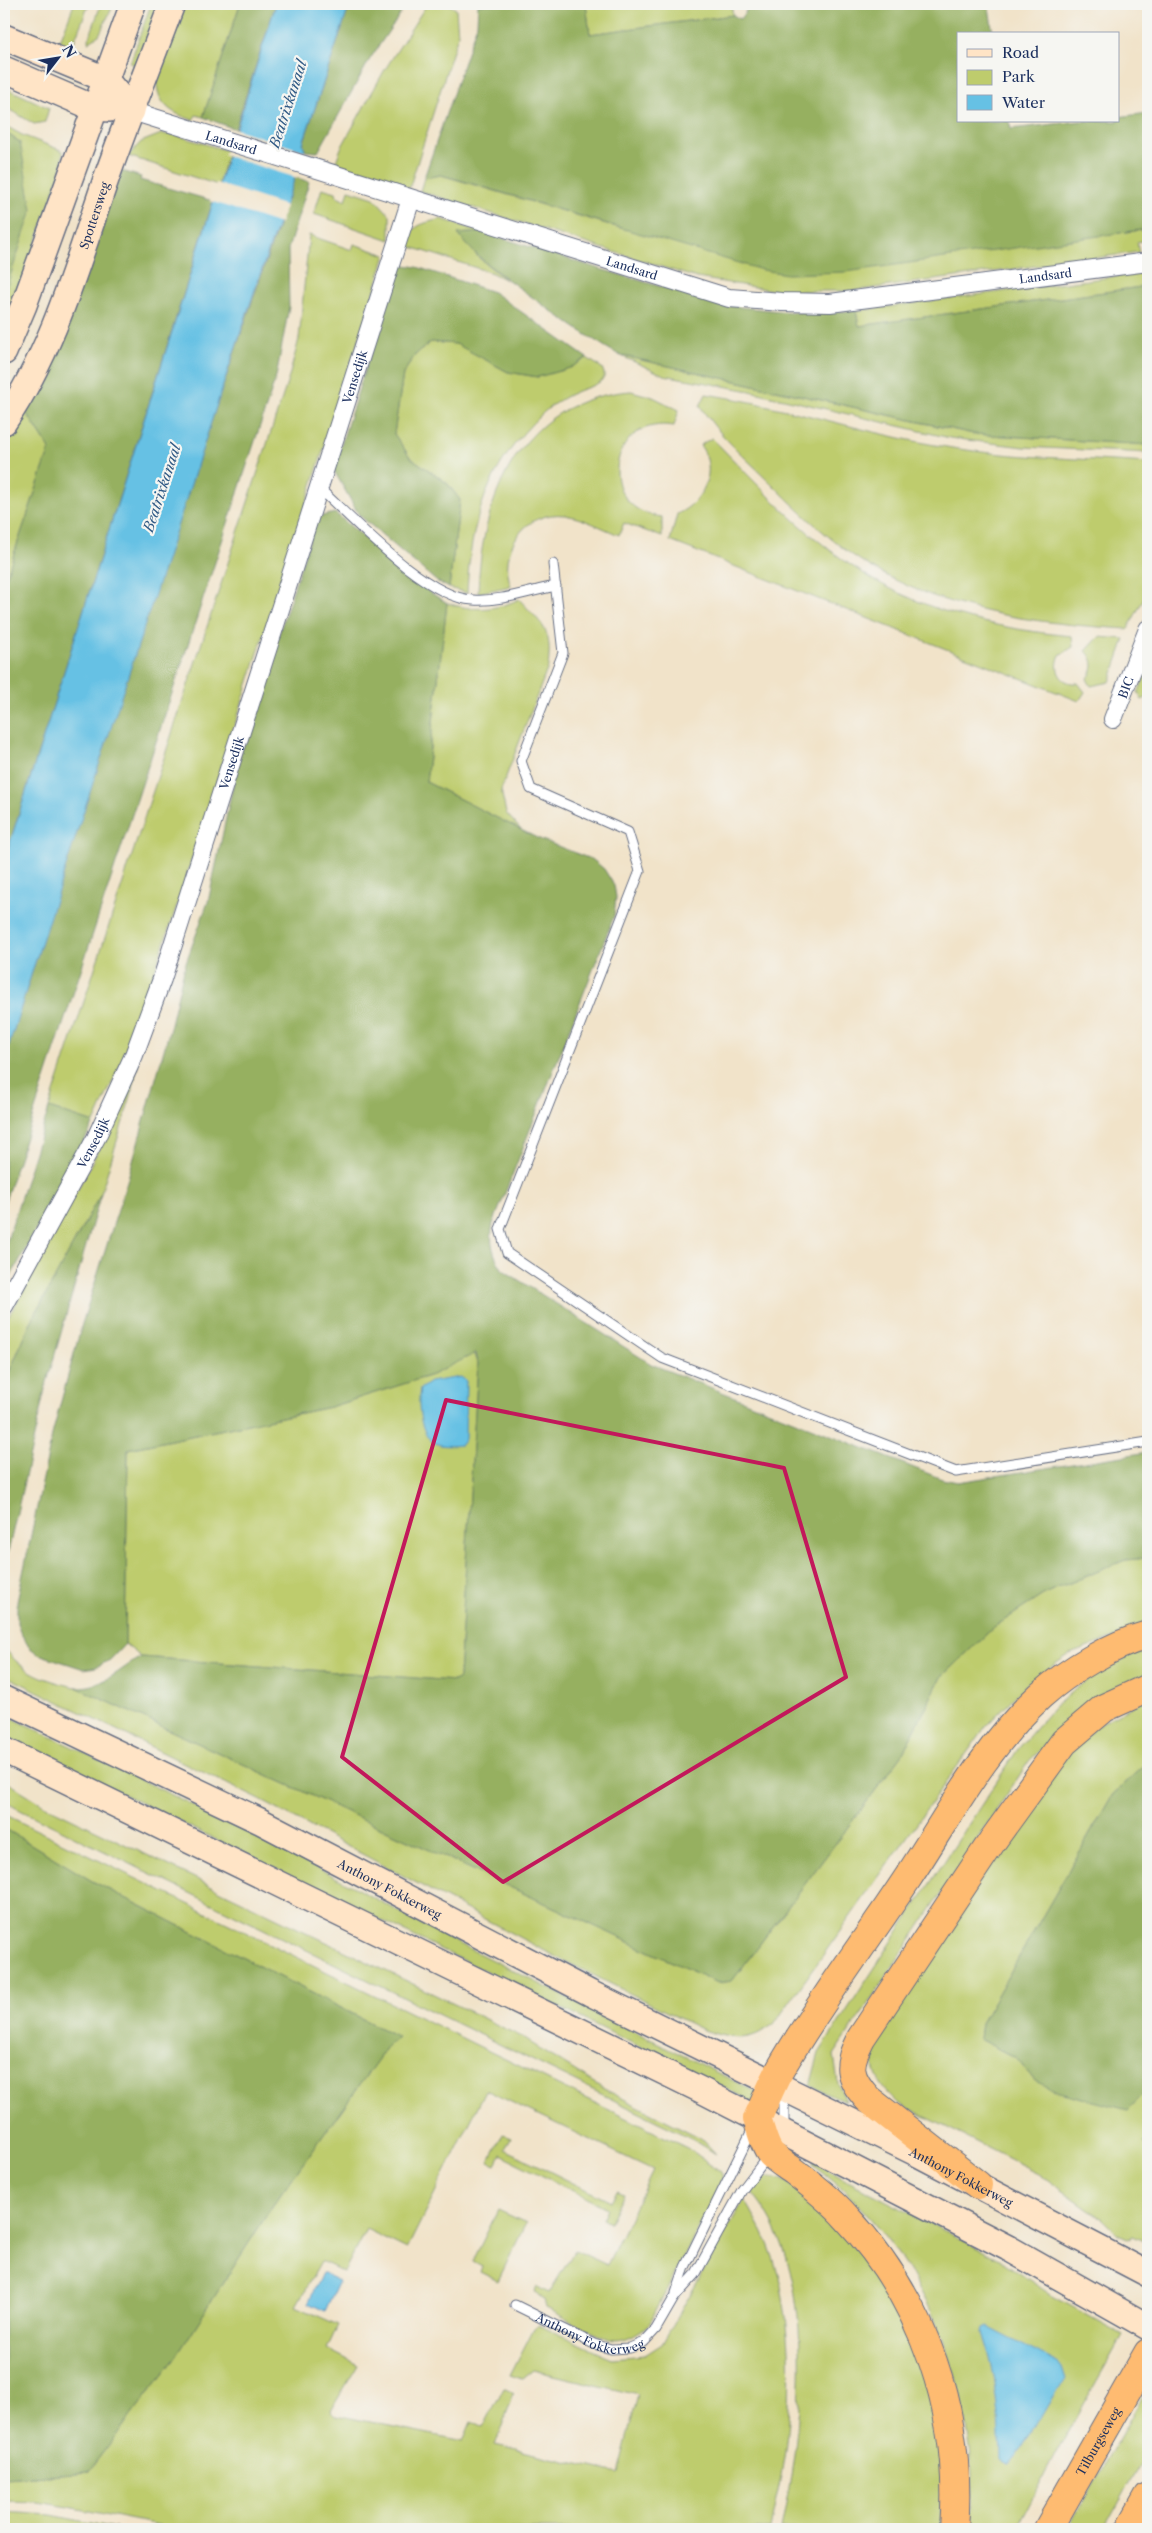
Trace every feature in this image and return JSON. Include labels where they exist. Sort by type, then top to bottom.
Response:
[{"type":"highway","points":[[954,2529],[956,2479],[949,2421],[938,2376],[919,2324],[890,2274],[861,2234],[757,2119],[774,2083],[818,2008],[909,1877],[957,1802],[1020,1716],[1041,1695],[1080,1668],[1111,1650],[1148,1635]]},
{"type":"highway","points":[[978,2185],[868,2099],[858,2088],[852,2076],[852,2056],[861,2038],[993,1840],[1058,1750],[1077,1729],[1104,1708],[1148,1688]]},
{"type":"highway","name":"Tilburgseweg","points":[[1048,2529],[1148,2353]]},
{"type":"highway","points":[[1130,2529],[1148,2497]]},
{"type":"main road","points":[[4,352],[30,288],[133,4]]},
{"type":"main road","name":"Spottersweg","points":[[4,422],[25,392],[51,337],[172,4]]},
{"type":"main road","points":[[4,37],[105,79],[132,111]]},
{"type":"main road","points":[[4,69],[94,108],[132,111]]},
{"type":"main road","name":"Anthony Fokkerweg","points":[[4,1699],[260,1820],[590,1994],[978,2185],[1148,2274]]},
{"type":"main road","points":[[4,1750],[474,1978],[757,2119]]},
{"type":"main road","points":[[777,2142],[1008,2248],[1138,2322]]},
{"type":"street","name":"Landsard","points":[[132,111],[729,298],[830,303],[1148,262]]},
{"type":"street","name":"Vensedijk","points":[[4,1306],[96,1138],[134,1055],[165,969],[320,489],[411,199]]},
{"type":"street","name":"BIC","points":[[1113,719],[1148,629]]},
{"type":"lane","points":[[320,489],[398,560],[421,578],[452,597],[472,600],[493,600],[556,586]]},
{"type":"lane","points":[[552,564],[563,653],[521,761],[531,789],[628,832],[640,871],[500,1229],[506,1253],[662,1358],[956,1472],[1148,1442]]},
{"type":"lane","points":[[774,2083],[782,2093],[784,2104],[777,2142]]},
{"type":"lane","name":"Anthony Fokkerweg","points":[[515,2305],[594,2344],[611,2350],[630,2348],[644,2342],[656,2329],[674,2298],[685,2266],[757,2119]]},
{"type":"lane","name":"Anthony Fokkerweg","points":[[674,2298],[695,2275],[742,2190],[777,2142]]},
{"type":"highlighted area","points":[[446,1400],[784,1468],[846,1677],[503,1882],[342,1757]]},
{"type":"green space","points":[[74,4],[89,4],[71,49],[59,49],[49,42],[60,41]]},
{"type":"green space","points":[[101,4],[114,4],[99,35],[88,42]]},
{"type":"green space","points":[[151,4],[160,4],[137,66],[130,63]]},
{"type":"green space","points":[[185,4],[240,4],[203,117],[196,115],[193,120],[177,114],[166,106],[161,100],[157,85],[157,76]]},
{"type":"green space","points":[[240,4],[276,4],[235,129],[203,117]]},
{"type":"green space","points":[[350,4],[407,4],[370,59],[318,152],[305,151],[303,144]]},
{"type":"green space","points":[[427,4],[448,4],[456,9],[458,35],[409,189],[335,164],[341,148],[384,71]]},
{"type":"green space","points":[[478,4],[586,4],[590,34],[733,15],[740,19],[748,8],[751,10],[793,4],[974,4],[975,7],[989,7],[993,32],[957,32],[957,122],[1009,122],[1011,129],[1071,122],[1120,122],[1120,117],[1148,113],[1148,229],[846,272],[787,274],[762,270],[441,175],[424,178],[477,24]]},
{"type":"green space","points":[[586,4],[731,4],[733,15],[590,34]]},
{"type":"green space","points":[[747,4],[793,4],[751,10]]},
{"type":"green space","points":[[4,87],[49,108],[45,122],[34,124],[4,106]]},
{"type":"green space","points":[[4,125],[22,135],[63,151],[62,167],[4,336],[4,295],[20,142],[4,132]]},
{"type":"green space","points":[[4,132],[20,142],[32,210],[4,295]]},
{"type":"green space","points":[[161,134],[176,135],[228,151],[218,185],[128,156],[141,142]]},
{"type":"green space","points":[[122,171],[141,177],[140,180],[213,201],[4,861],[4,583],[50,449],[24,409]]},
{"type":"green space","points":[[441,175],[620,228],[1023,246],[1148,229],[1148,240],[1137,242],[1139,252],[853,291],[779,291],[697,278],[420,191],[424,178]]},
{"type":"green space","points":[[295,177],[309,182],[288,249],[289,307],[276,377],[4,1204],[4,1061],[71,848],[223,386]]},
{"type":"green space","points":[[322,188],[336,192],[337,196],[346,200],[349,190],[374,198],[390,215],[390,240],[314,214]]},
{"type":"green space","points":[[441,219],[482,232],[458,234],[479,258],[506,280],[492,273],[405,245],[410,233],[418,226]]},
{"type":"green space","points":[[483,232],[600,269],[728,306],[790,312],[856,311],[859,326],[1148,286],[1148,445],[974,434],[619,355],[571,325],[498,272],[481,259],[458,234]]},
{"type":"green space","points":[[309,235],[352,250],[354,244],[386,255],[176,908],[130,1043],[94,1123],[49,1108],[289,377],[299,339]]},
{"type":"green space","points":[[399,264],[417,267],[493,292],[587,358],[570,368],[538,377],[508,372],[456,344],[431,342],[415,355],[403,374],[394,434],[410,457],[447,483],[460,500],[449,588],[436,581],[359,515],[333,469]]},
{"type":"green space","points":[[1148,272],[1148,286],[859,326],[856,311]]},
{"type":"green space","points":[[431,342],[457,344],[508,372],[537,377],[570,368],[587,358],[602,368],[604,373],[604,378],[600,382],[568,395],[543,413],[508,453],[496,473],[478,517],[472,541],[467,593],[449,588],[460,500],[447,483],[410,457],[394,434],[403,374],[415,355]]},
{"type":"green space","points":[[619,355],[973,434],[1148,445],[1148,453],[1024,447],[950,438],[750,391],[664,375]]},
{"type":"green space","points":[[631,391],[653,397],[679,410],[674,426],[651,427],[634,435],[623,448],[617,465],[618,483],[626,499],[640,511],[662,517],[662,537],[624,523],[619,535],[572,516],[550,515],[537,519],[526,526],[518,536],[508,559],[508,573],[511,586],[478,593],[481,557],[488,522],[499,489],[514,459],[535,433],[561,412],[593,398]]},
{"type":"green space","points":[[706,394],[762,404],[901,438],[956,449],[1038,457],[1148,463],[1148,568],[1144,582],[1147,592],[1128,629],[1018,618],[947,601],[913,588],[880,572],[848,552],[827,536],[798,509],[733,446],[707,417],[700,406]]},
{"type":"green space","points":[[24,409],[50,449],[4,583],[4,439]]},
{"type":"green space","points":[[712,438],[777,504],[812,536],[874,580],[901,594],[956,615],[1013,628],[1072,636],[1073,647],[1060,655],[1057,666],[1063,679],[1067,682],[1078,683],[1085,692],[1079,701],[670,541],[677,514],[694,502],[701,494],[705,485],[708,465],[706,455],[700,445]]},
{"type":"green space","points":[[335,513],[428,591],[447,603],[426,782],[537,838],[593,860],[604,869],[614,885],[616,897],[614,916],[493,1224],[491,1236],[493,1248],[503,1270],[651,1364],[942,1479],[958,1482],[1148,1452],[1148,1558],[1125,1560],[1046,1593],[994,1627],[941,1677],[902,1755],[732,1981],[718,1983],[76,1687],[103,1681],[141,1657],[454,1681],[459,1678],[478,1363],[476,1353],[432,1375],[330,1407],[128,1449],[125,1644],[110,1660],[96,1667],[84,1669],[38,1654],[29,1647],[17,1623],[17,1602],[53,1431],[82,1324],[128,1178],[169,1032],[185,965],[208,902],[240,753],[317,517]]},
{"type":"green space","points":[[519,599],[544,628],[549,644],[548,667],[501,790],[506,813],[521,830],[426,782],[447,603],[474,608],[492,608]]},
{"type":"green space","points":[[1099,637],[1125,639],[1110,682],[1091,686],[1087,679],[1093,669],[1093,665],[1086,651]]},
{"type":"green space","points":[[1148,668],[1148,697],[1142,700],[1138,693]]},
{"type":"green space","points":[[138,1064],[132,1092],[101,1193],[30,1324],[4,1384],[4,1324],[41,1260],[107,1133]]},
{"type":"green space","points":[[49,1108],[94,1123],[4,1289],[4,1250]]},
{"type":"green space","points":[[101,1193],[45,1389],[4,1570],[4,1384],[30,1324]]},
{"type":"green space","points":[[474,1352],[478,1363],[459,1678],[454,1681],[141,1657],[125,1644],[128,1449],[330,1407],[432,1375]]},
{"type":"green space","points":[[1148,1558],[1148,1625],[1070,1654],[1030,1681],[986,1726],[774,2024],[756,2035],[740,2038],[703,2030],[543,1950],[260,1800],[4,1675],[4,1647],[18,1663],[36,1674],[55,1682],[76,1687],[718,1983],[732,1981],[902,1755],[941,1677],[994,1627],[1046,1593],[1125,1560]]},
{"type":"green space","points":[[1148,1645],[1148,1679],[1066,1725],[1029,1761],[834,2055],[838,2084],[846,2101],[810,2086],[819,2053],[1018,1749],[1053,1708],[1088,1679]]},
{"type":"green space","points":[[1148,1698],[1148,1763],[1113,1794],[981,2023],[979,2039],[1016,2058],[1035,2081],[1128,2110],[1148,2090],[1148,2134],[1144,2143],[1148,2147],[1148,2243],[1132,2236],[1130,2239],[1118,2234],[1103,2219],[1038,2173],[898,2103],[879,2080],[874,2065],[874,2056],[878,2035],[1035,1790],[1097,1725]]},
{"type":"green space","points":[[4,1714],[280,1847],[446,1937],[760,2094],[755,2103],[4,1736]]},
{"type":"green space","points":[[1148,1763],[1148,2090],[1128,2110],[1059,2092],[1035,2081],[1016,2058],[979,2039],[981,2023],[1113,1794]]},
{"type":"green space","points":[[4,1780],[44,1805],[520,2036],[602,2088],[701,2138],[716,2154],[691,2138],[16,1808],[4,1801]]},
{"type":"green space","points":[[4,1814],[687,2148],[720,2172],[722,2178],[718,2190],[650,2323],[630,2337],[620,2340],[609,2339],[546,2308],[544,2300],[535,2292],[537,2287],[549,2293],[575,2250],[607,2265],[653,2170],[486,2090],[407,2249],[366,2229],[344,2272],[321,2261],[296,2306],[338,2325],[327,2349],[358,2365],[331,2410],[336,2415],[463,2441],[471,2422],[483,2428],[504,2387],[514,2393],[495,2445],[618,2473],[638,2395],[533,2370],[522,2379],[510,2375],[534,2328],[538,2325],[612,2358],[645,2355],[662,2344],[744,2200],[769,2245],[778,2274],[788,2336],[790,2367],[787,2429],[783,2467],[770,2529],[178,2529],[69,2507],[37,2502],[4,2501],[4,2478],[88,2472],[174,2360],[273,2205],[389,2044],[398,2037],[92,1881],[4,1828]]},
{"type":"green space","points":[[4,1828],[92,1881],[398,2037],[389,2044],[273,2205],[174,2360],[88,2472],[4,2478]]},
{"type":"green space","points":[[503,2134],[511,2137],[505,2149],[611,2202],[617,2190],[624,2193],[609,2223],[602,2219],[607,2208],[501,2155],[496,2165],[489,2162]]},
{"type":"green space","points":[[814,2160],[844,2179],[999,2259],[1051,2295],[1123,2335],[1058,2449],[1016,2529],[971,2529],[972,2477],[967,2425],[955,2375],[938,2326],[914,2280],[885,2237],[851,2198],[812,2164]]},
{"type":"green space","points":[[769,2177],[784,2180],[798,2189],[846,2238],[868,2266],[888,2297],[905,2329],[919,2362],[938,2432],[942,2468],[941,2529],[781,2529],[795,2446],[800,2352],[796,2305],[787,2261],[772,2221],[748,2188],[758,2180]]},
{"type":"green space","points":[[498,2210],[526,2223],[498,2281],[480,2272],[482,2266],[473,2261]]},
{"type":"green space","points":[[1148,2387],[1148,2451],[1104,2529],[1068,2529]]},
{"type":"green space","points":[[4,2512],[51,2515],[121,2529],[4,2529]]},
{"type":"water","name":"Beatrixkanaal","points":[[276,4],[350,4],[303,143],[305,151],[241,332],[91,788],[4,1061],[4,861]]},
{"type":"water","points":[[461,1377],[466,1381],[465,1439],[461,1445],[447,1446],[436,1444],[429,1438],[422,1425],[419,1410],[420,1389],[430,1382]]},
{"type":"water","points":[[322,2273],[339,2281],[325,2311],[308,2303]]},
{"type":"water","points":[[988,2327],[1059,2364],[1066,2380],[1056,2390],[1023,2447],[1008,2465],[1001,2461],[997,2396],[992,2364],[983,2333],[984,2329]]},
{"type":"pier","points":[[233,128],[307,152],[297,178],[224,155]]},
{"type":"pier","points":[[216,183],[286,206],[280,224],[210,201]]}]
